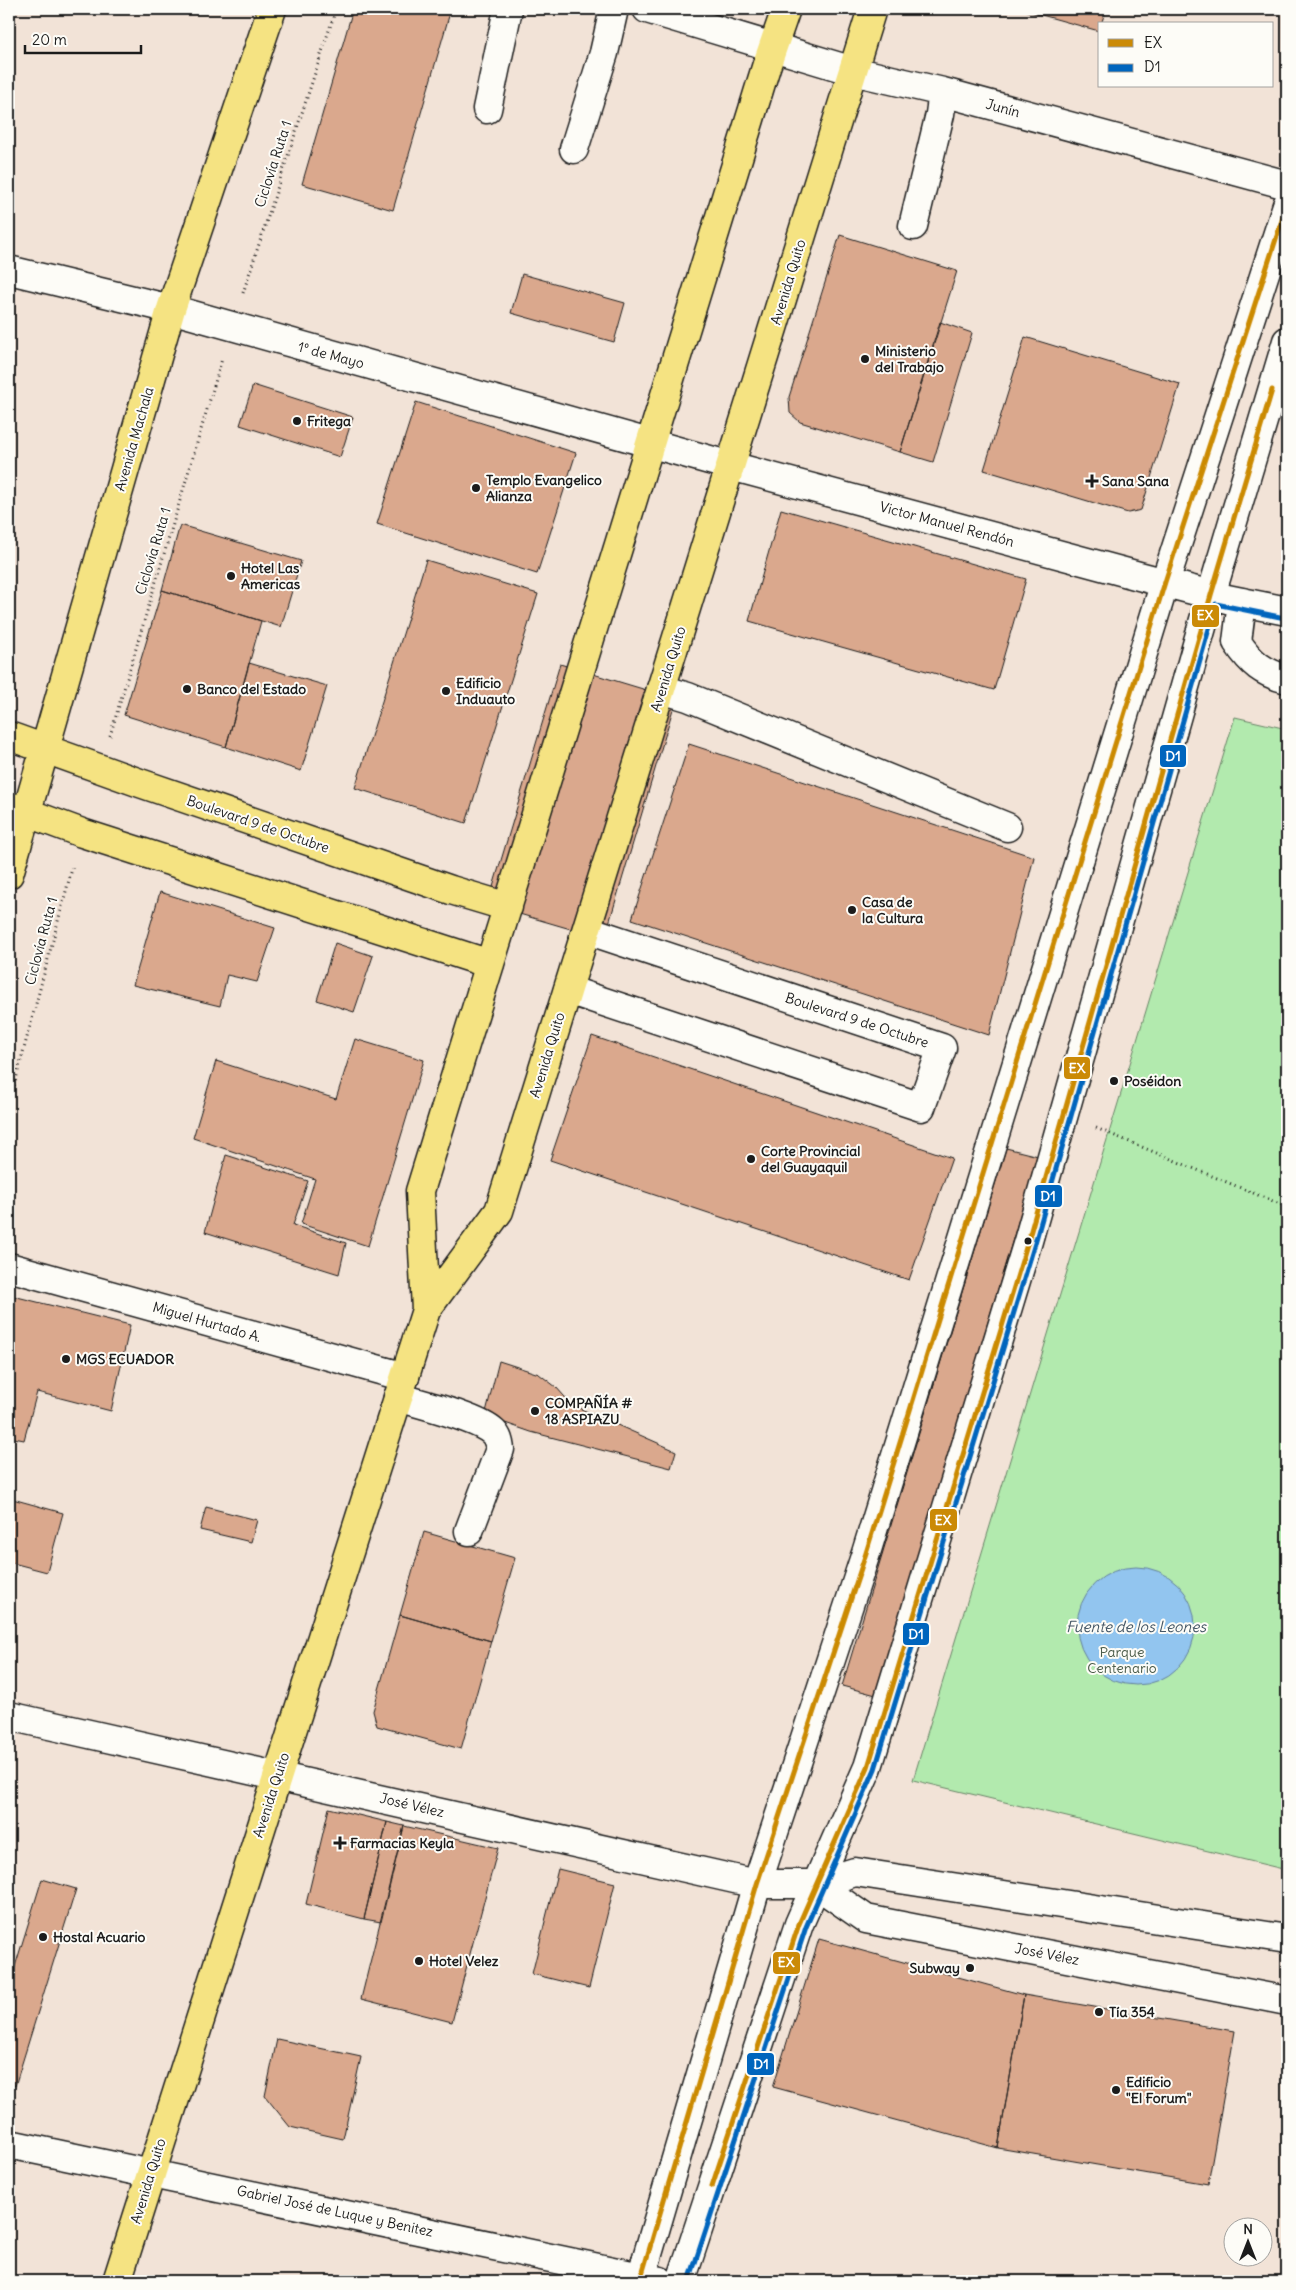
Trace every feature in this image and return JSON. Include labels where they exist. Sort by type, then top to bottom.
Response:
[{"type":"main road","name":"Avenida Machala","points":[[9,874],[18,809],[46,748],[171,309],[272,9]]},
{"type":"main road","name":"Avenida Quito","points":[[426,1310],[420,1191],[652,443],[766,67],[786,9]]},
{"type":"main road","name":"Avenida Quito","points":[[117,2281],[150,2172],[426,1310],[499,1210],[872,9]]},
{"type":"main road","name":"Boulevard 9 de Octubre","points":[[9,736],[451,890],[508,907]]},
{"type":"main road","points":[[9,788],[18,809],[82,833],[490,964]]},
{"type":"street","points":[[487,109],[508,9]]},
{"type":"street","points":[[574,149],[604,52],[614,9]]},
{"type":"street","name":"Junín","points":[[647,9],[854,71],[943,92],[1287,185]]},
{"type":"street","points":[[912,226],[940,114],[943,92]]},
{"type":"street","points":[[647,2280],[757,1884],[866,1553],[1164,582],[1287,205]]},
{"type":"street","name":"1º de Mayo","points":[[9,270],[171,309],[231,328],[652,443]]},
{"type":"street","points":[[681,2281],[799,1924],[868,1767],[1028,1241],[1211,595],[1287,341]]},
{"type":"street","name":"Victor Manuel Rendón","points":[[652,443],[1211,595],[1287,612]]},
{"type":"street","points":[[1242,602],[1237,642],[1248,659],[1270,675],[1287,679]]},
{"type":"street","points":[[661,689],[688,697],[1007,827]]},
{"type":"street","name":"Boulevard 9 de Octubre","points":[[568,990],[921,1107],[942,1048],[587,930]]},
{"type":"street","name":"Miguel Hurtado A.","points":[[9,1267],[402,1387],[491,1430],[498,1438],[500,1449],[469,1531]]},
{"type":"street","name":"José Vélez","points":[[9,1716],[757,1884],[816,1884],[855,1872],[1287,1940]]},
{"type":"street","name":"José Vélez","points":[[816,1884],[866,1919],[1287,2001]]},
{"type":"street","name":"Gabriel José de Luque y Benitez","points":[[9,2144],[150,2172],[647,2280]]},
{"type":"path","name":"Ciclovía Ruta 1","points":[[100,768],[231,328],[336,9]]},
{"type":"path","name":"Ciclovía Ruta 1","points":[[9,1105],[82,833]]},
{"type":"path","points":[[1064,1115],[1287,1207]]},
{"type":"green space","name":"Parque Centenario","points":[[1235,717],[1287,729],[1287,1870],[913,1780]]},
{"type":"water","name":"Fuente de los Leones","points":[[1136,1567],[1158,1572],[1178,1584],[1190,1604],[1195,1626],[1190,1648],[1178,1668],[1158,1680],[1136,1685],[1114,1680],[1094,1668],[1082,1648],[1077,1626],[1082,1604],[1094,1584],[1114,1572]]},
{"type":"building","points":[[353,9],[451,9],[393,210],[302,184]]},
{"type":"building","points":[[1020,9],[1106,9],[1102,22],[1098,22],[1098,31]]},
{"type":"building","name":"Ministerio del Trabajo","points":[[840,235],[957,271],[900,452],[800,422],[790,413],[789,397]]},
{"type":"building","points":[[522,274],[625,303],[614,342],[511,313]]},
{"type":"building","points":[[940,322],[972,333],[933,462],[900,452]]},
{"type":"building","points":[[1025,337],[1180,384],[1141,510],[1128,513],[984,470]]},
{"type":"building","name":"Fritega","points":[[253,385],[353,417],[340,457],[240,425]]},
{"type":"building","name":"Templo Evangelico Alianza","points":[[416,402],[576,453],[537,574],[377,524]]},
{"type":"building","points":[[781,509],[1026,579],[994,690],[749,621]]},
{"type":"building","name":"Hotel Las Americas","points":[[180,525],[301,561],[281,627],[162,590]]},
{"type":"building","name":"Edificio Induauto","points":[[426,560],[538,594],[466,823],[355,788]]},
{"type":"building","name":"Banco del Estado","points":[[162,590],[261,621],[226,747],[124,715]]},
{"type":"building","points":[[249,663],[327,686],[301,771],[226,747]]},
{"type":"building","points":[[560,664],[676,699],[607,930],[574,930],[516,913],[490,897]]},
{"type":"building","name":"Casa de la Cultura","points":[[689,744],[1034,857],[989,1035],[632,919]]},
{"type":"building","points":[[160,892],[275,928],[257,982],[227,975],[220,1006],[133,985]]},
{"type":"building","points":[[335,943],[373,956],[354,1012],[317,1000]]},
{"type":"building","name":"Corte Provincial del Guayaquil","points":[[592,1036],[952,1158],[909,1280],[550,1160]]},
{"type":"building","points":[[355,1039],[424,1060],[368,1246],[301,1224],[315,1179],[193,1138],[216,1061],[336,1099]]},
{"type":"building","points":[[1006,1148],[1038,1156],[876,1695],[842,1686]]},
{"type":"building","points":[[226,1155],[308,1181],[293,1225],[346,1243],[339,1274],[205,1232]]},
{"type":"building","name":"MGS ECUADOR","points":[[9,1295],[130,1325],[111,1411],[37,1392],[24,1440],[9,1437]]},
{"type":"building","name":"COMPAÑÍA # 18 ASPIAZU","points":[[499,1361],[539,1374],[556,1387],[572,1405],[676,1451],[671,1468],[531,1432],[485,1416]]},
{"type":"building","points":[[9,1498],[63,1513],[47,1572],[9,1562]]},
{"type":"building","points":[[206,1507],[257,1520],[251,1542],[200,1530]]},
{"type":"building","points":[[424,1532],[515,1558],[491,1641],[400,1615]]},
{"type":"building","points":[[400,1615],[491,1641],[461,1749],[377,1726],[373,1711]]},
{"type":"building","points":[[329,1808],[387,1822],[364,1919],[306,1904]]},
{"type":"building","points":[[387,1822],[404,1826],[381,1922],[364,1919]]},
{"type":"building","name":"Hotel Velez","points":[[404,1826],[498,1848],[452,2022],[361,1999]]},
{"type":"building","points":[[558,1869],[615,1883],[589,1988],[532,1974]]},
{"type":"building","name":"Hostal Acuario","points":[[42,1879],[76,1889],[15,2086],[9,2084],[9,1986]]},
{"type":"building","points":[[819,1939],[1024,1995],[998,2148],[773,2087]]},
{"type":"building","name":"Edificio \"El Forum\"","points":[[1024,1995],[1235,2031],[1208,2184],[998,2148]]},
{"type":"building","points":[[277,2039],[361,2057],[343,2139],[290,2127],[265,2096]]},
{"type":"transit line","name":"EX","points":[[640,2281],[757,1884],[866,1553],[1165,582],[1287,205]]},
{"type":"transit line","name":"EX","points":[[712,2186],[799,1924],[868,1767],[1028,1241],[1211,595],[1272,390]]},
{"type":"transit line","name":"D1","points":[[689,2281],[806,1927],[875,1769],[1035,1243],[1216,604],[1285,618]]},
{"type":"place","name":"Ministerio del Trabajo","points":[[865,359]]},
{"type":"place","name":"Fritega","points":[[297,421]]},
{"type":"place","name":"Sana Sana","points":[[1092,481]]},
{"type":"place","name":"Templo Evangelico Alianza","points":[[476,488]]},
{"type":"place","name":"Hotel Las Americas","points":[[231,576]]},
{"type":"place","name":"Banco del Estado","points":[[187,689]]},
{"type":"place","name":"Edificio Induauto","points":[[446,691]]},
{"type":"place","name":"Casa de la Cultura","points":[[852,910]]},
{"type":"place","name":"Poséidon","points":[[1114,1081]]},
{"type":"place","name":"Corte Provincial del Guayaquil","points":[[751,1159]]},
{"type":"place","name":"MGS ECUADOR","points":[[66,1359]]},
{"type":"place","name":"COMPAÑÍA # 18 ASPIAZU","points":[[535,1411]]},
{"type":"place","name":"Farmacias Keyla","points":[[340,1843]]},
{"type":"place","name":"Hostal Acuario","points":[[43,1937]]},
{"type":"place","name":"Hotel Velez","points":[[419,1961]]},
{"type":"place","name":"Subway","points":[[970,1968]]},
{"type":"place","name":"Tía 354","points":[[1099,2012]]},
{"type":"place","name":"Edificio \"El Forum\"","points":[[1116,2090]]}]
